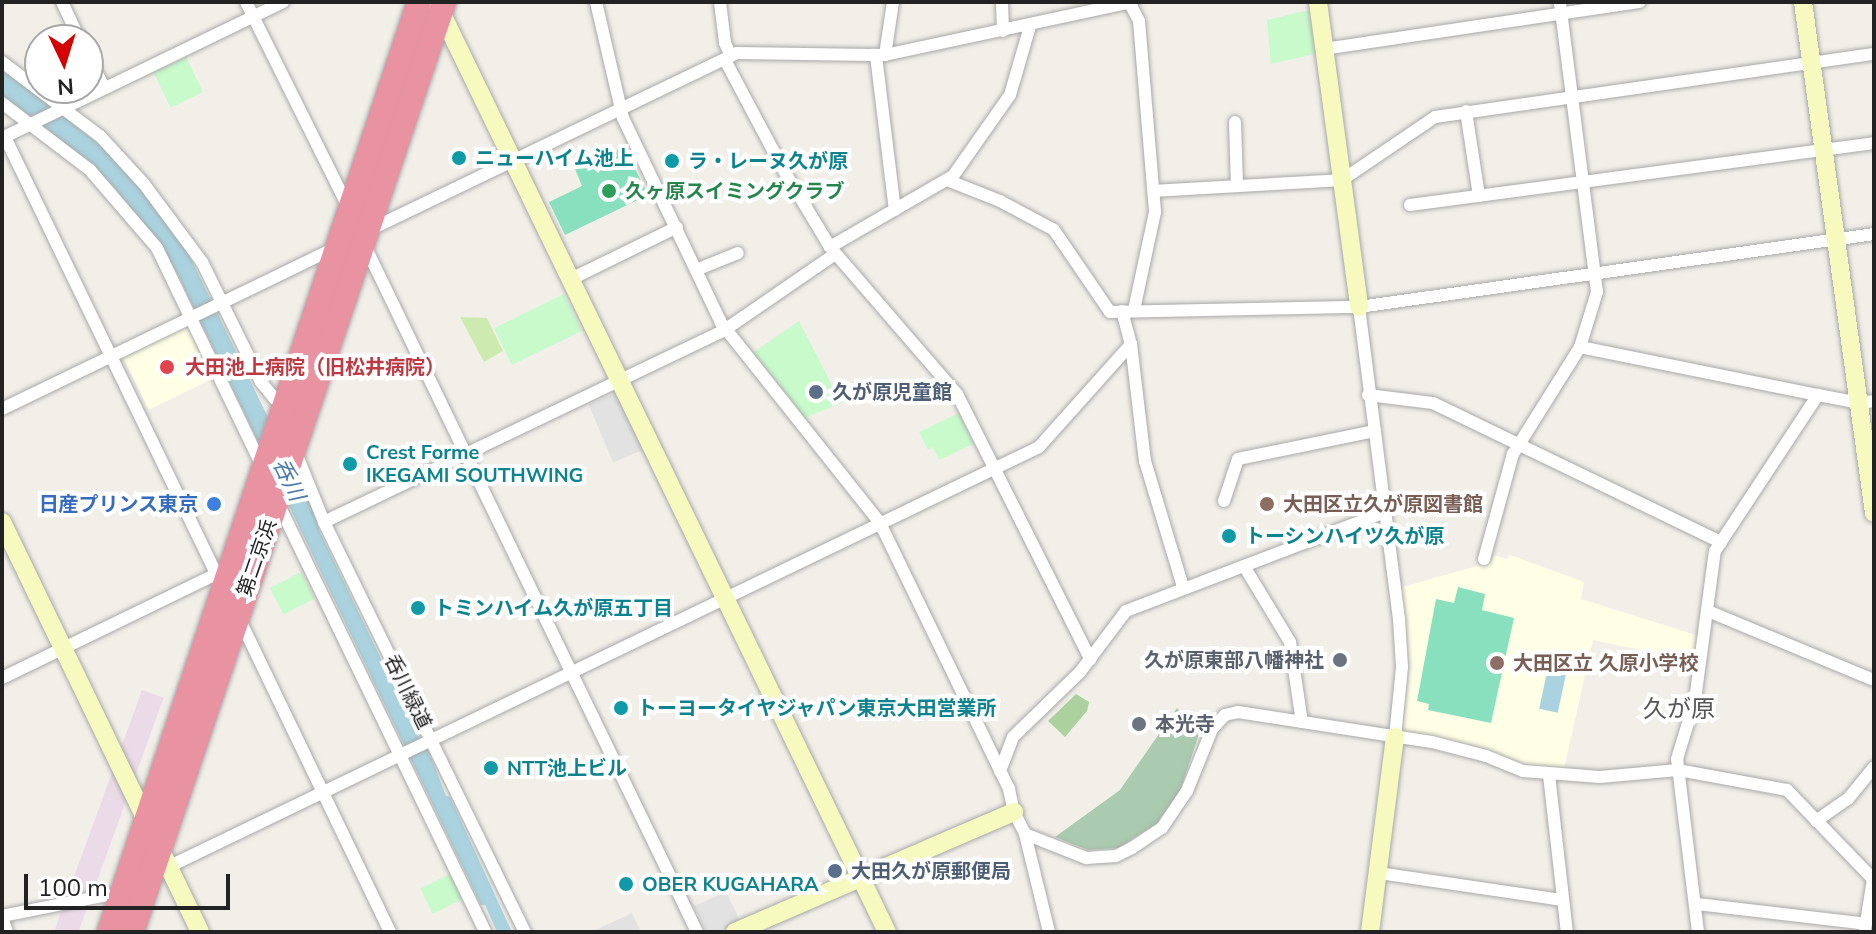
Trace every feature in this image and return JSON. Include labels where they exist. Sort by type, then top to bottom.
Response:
[{"type":"highway","name":"第二京浜","points":[[109,932],[221,576],[264,467],[350,210],[435,5]]},
{"type":"highway","name":"第二京浜","points":[[132,932],[164,858],[238,615],[364,236],[435,5]]},
{"type":"street","points":[[62,2],[72,24]]},
{"type":"street","points":[[246,2],[364,236],[466,455],[697,932]]},
{"type":"street","points":[[104,88],[283,2]]},
{"type":"street","points":[[596,2],[622,109],[696,270],[726,329],[880,523],[1000,771],[1025,834],[1049,932]]},
{"type":"street","points":[[720,2],[728,58],[776,157],[832,250],[957,394],[1090,659]]},
{"type":"street","points":[[893,2],[880,56],[895,210]]},
{"type":"street","points":[[1002,2],[1003,31]]},
{"type":"street","points":[[2,409],[728,58],[880,56],[1130,2],[1139,21],[1154,191],[1152,233],[1128,311],[1145,461],[1183,587]]},
{"type":"street","points":[[1318,2],[1368,395],[1383,479],[1383,513],[1399,619],[1402,667],[1370,932]]},
{"type":"street","points":[[1324,49],[1561,8],[1640,2]]},
{"type":"street","points":[[1803,2],[1837,240],[1867,402],[1874,513]]},
{"type":"street","points":[[435,5],[514,161],[887,932]]},
{"type":"street","points":[[1484,559],[1513,454],[1580,347],[1597,292],[1561,8]]},
{"type":"street","points":[[324,522],[726,329],[832,250],[947,180],[1010,95],[1030,26]]},
{"type":"street","points":[[1154,191],[1342,180],[1435,117],[1874,54]]},
{"type":"street","points":[[2,62],[116,152],[176,223],[261,382],[275,399],[285,403]]},
{"type":"street","points":[[2,103],[90,170],[157,248],[264,467]]},
{"type":"street","points":[[2,678],[221,576],[4,138],[72,104]]},
{"type":"street","points":[[1466,111],[1479,196]]},
{"type":"street","points":[[1235,122],[1237,186]]},
{"type":"street","points":[[1410,205],[1874,143]]},
{"type":"street","points":[[947,180],[1000,201],[1054,230],[1110,312],[1359,307],[1874,234]]},
{"type":"street","points":[[571,279],[677,227]]},
{"type":"street","points":[[696,270],[738,253]]},
{"type":"street","points":[[164,858],[323,793],[1041,446],[1131,344]]},
{"type":"street","points":[[1580,347],[1867,402]]},
{"type":"street","points":[[1368,395],[1433,403],[1721,542]]},
{"type":"street","points":[[1698,932],[1677,759],[1695,700],[1715,551],[1818,395]]},
{"type":"street","points":[[1224,501],[1238,459],[1375,431]]},
{"type":"street","name":"呑川緑道","points":[[293,454],[429,742],[525,932]]},
{"type":"street","points":[[278,497],[485,932]]},
{"type":"street","points":[[1000,771],[1013,737],[1090,659],[1126,611],[1183,587],[1191,589],[1383,513]]},
{"type":"street","points":[[2,522],[200,932]]},
{"type":"street","points":[[1244,566],[1290,642],[1302,722]]},
{"type":"street","points":[[1708,611],[1874,680]]},
{"type":"street","points":[[238,615],[390,932]]},
{"type":"street","points":[[1025,834],[1086,858],[1116,856],[1162,828],[1187,791],[1212,729],[1225,715],[1238,712],[1432,742],[1486,756],[1523,771],[1549,775],[1600,777],[1678,770],[1787,790],[1874,880],[1865,928],[1697,904]]},
{"type":"street","points":[[1816,821],[1848,799],[1874,767]]},
{"type":"street","points":[[1549,775],[1567,932]]},
{"type":"street","points":[[735,932],[1014,812]]},
{"type":"street","points":[[1379,873],[1562,900]]},
{"type":"street","points":[[7,932],[2,917],[107,895],[120,900]]},
{"type":"shaded area","name":"大田池上病院（旧松井病院）","points":[[188,326],[213,378],[149,410],[123,358]]},
{"type":"shaded area","points":[[618,392],[643,450],[613,462],[589,405]]},
{"type":"shaded area","name":"大田区立 久原小学校","points":[[1494,555],[1507,559],[1510,555],[1584,582],[1581,599],[1699,636],[1694,661],[1593,640],[1564,769],[1530,768],[1472,745],[1403,732],[1398,727],[1399,588],[1491,562]]},
{"type":"shaded area","points":[[142,690],[164,698],[78,932],[55,930]]},
{"type":"shaded area","points":[[1177,708],[1199,734],[1180,791],[1157,823],[1118,848],[1088,850],[1055,837],[1120,790]]},
{"type":"shaded area","points":[[726,892],[741,922],[718,932],[707,932],[694,906]]},
{"type":"shaded area","points":[[632,913],[641,932],[591,932]]},
{"type":"green space","points":[[1309,10],[1315,54],[1271,64],[1267,20]]},
{"type":"green space","points":[[186,57],[203,92],[171,108],[154,73]]},
{"type":"green space","name":"久ヶ原スイミングクラブ","points":[[624,146],[648,195],[565,235],[549,202],[582,186],[575,169]]},
{"type":"green space","points":[[564,294],[582,331],[512,365],[494,328]]},
{"type":"green space","points":[[460,317],[487,318],[503,351],[484,362]]},
{"type":"green space","points":[[799,321],[841,403],[804,418],[754,352]]},
{"type":"green space","points":[[959,413],[973,444],[939,460],[933,447],[928,450],[919,432]]},
{"type":"green space","points":[[301,572],[315,599],[283,615],[270,588]]},
{"type":"green space","points":[[1458,587],[1485,594],[1482,610],[1514,618],[1491,723],[1428,710],[1429,704],[1417,701],[1436,599],[1454,603]]},
{"type":"green space","points":[[1076,694],[1089,702],[1087,711],[1065,737],[1048,721]]},
{"type":"green space","points":[[450,874],[462,899],[433,914],[420,888]]},
{"type":"water","name":"呑川","points":[[2,68],[24,85],[24,104],[48,104],[105,149],[139,183],[187,251],[316,516],[319,530],[420,740],[424,739],[446,796],[450,797],[512,932],[497,932],[485,905],[481,905],[177,273],[156,239],[112,185],[80,156],[2,97]]},
{"type":"water","points":[[1550,658],[1569,662],[1558,713],[1539,709]]},
{"type":"place","name":"ニューハイム池上","points":[[459,158]]},
{"type":"place","name":"ラ・レーヌ久が原","points":[[672,161]]},
{"type":"place","name":"久ヶ原スイミングクラブ","points":[[609,191]]},
{"type":"place","name":"大田池上病院（旧松井病院）","points":[[167,367]]},
{"type":"place","name":"久が原児童館","points":[[816,392]]},
{"type":"place","name":"Crest Forme IKEGAMI SOUTHWING","points":[[350,464]]},
{"type":"place","name":"日産プリンス東京","points":[[214,504]]},
{"type":"place","name":"大田区立久が原図書館","points":[[1267,504]]},
{"type":"place","name":"トーシンハイツ久が原","points":[[1229,536]]},
{"type":"place","name":"トミンハイム久が原五丁目","points":[[418,608]]},
{"type":"place","name":"久が原東部八幡神社","points":[[1340,660]]},
{"type":"place","name":"大田区立 久原小学校","points":[[1497,663]]},
{"type":"place","name":"トーヨータイヤジャパン東京大田営業所","points":[[621,708]]},
{"type":"place","name":"本光寺","points":[[1139,724]]},
{"type":"place","name":"NTT池上ビル","points":[[491,768]]},
{"type":"place","name":"大田久が原郵便局","points":[[835,871]]},
{"type":"place","name":"OBER KUGAHARA","points":[[626,884]]},
{"type":"district","name":"久が原","points":[[1679,710]]}]
